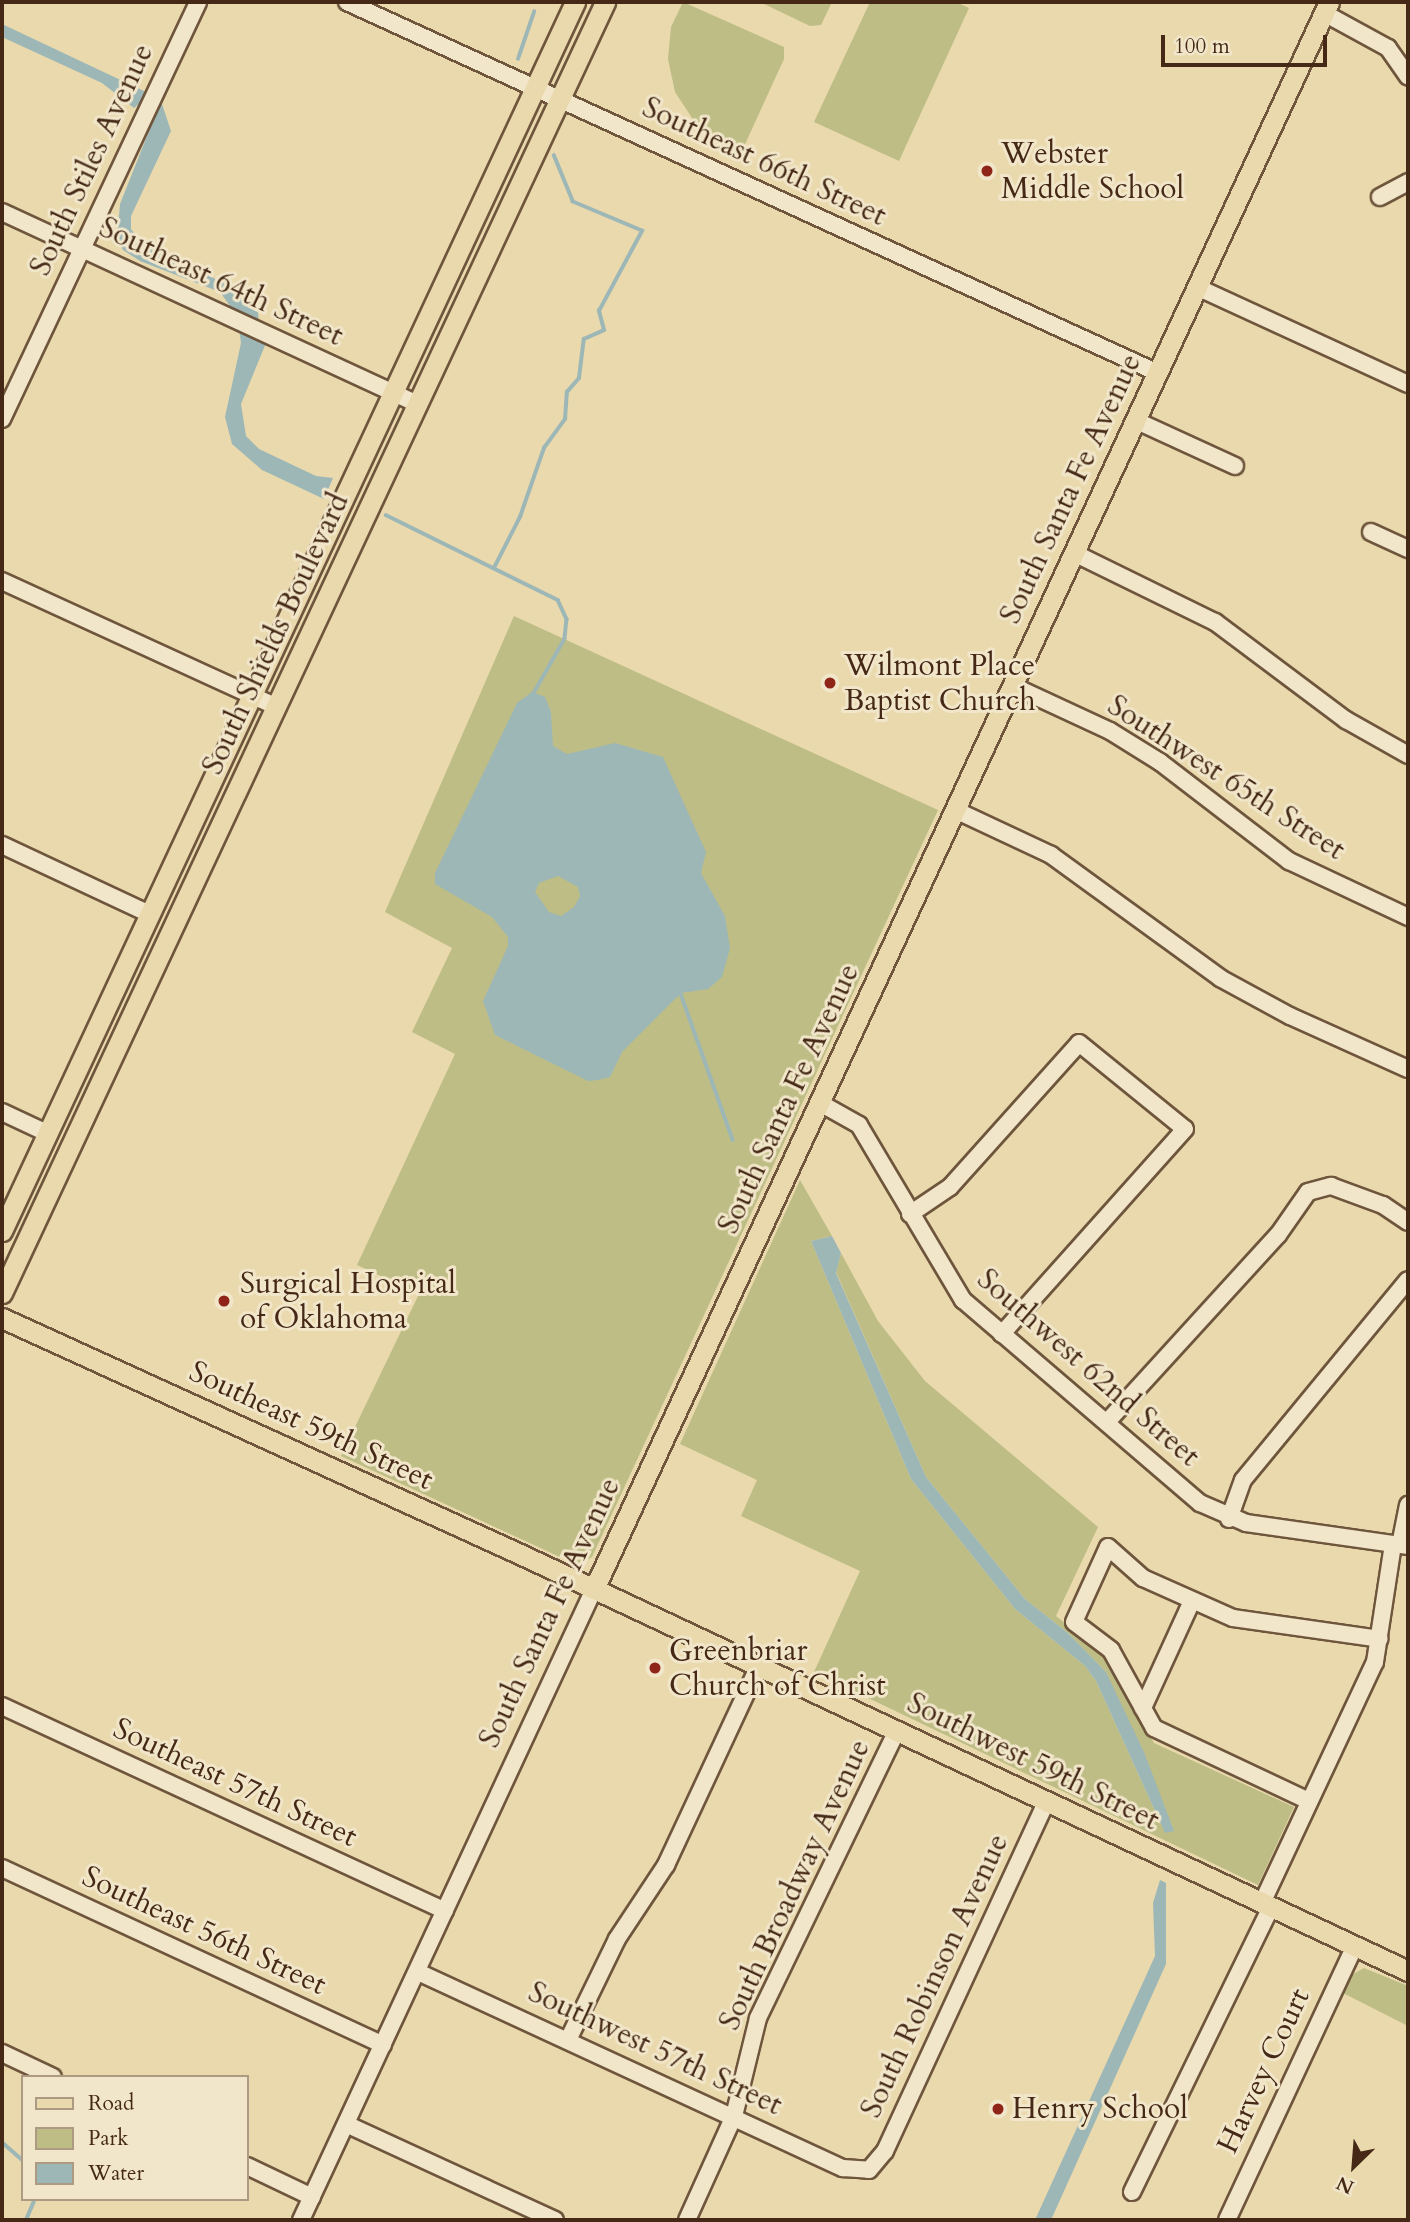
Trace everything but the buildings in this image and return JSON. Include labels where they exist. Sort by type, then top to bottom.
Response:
[{"type":"main road","name":"South Shields Boulevard","points":[[2,1231],[575,2]]},
{"type":"main road","name":"South Shields Boulevard","points":[[2,1293],[605,2]]},
{"type":"main road","name":"South Santa Fe Avenue","points":[[594,1589],[1326,7]]},
{"type":"main road","points":[[111,996],[135,1008]]},
{"type":"main road","name":"Southeast 59th Street","points":[[2,1318],[594,1589]]},
{"type":"main road","name":"Southwest 59th Street","points":[[594,1589],[1408,1971]]},
{"type":"street","name":"South Stiles Avenue","points":[[2,419],[198,2]]},
{"type":"street","name":"Southeast 66th Street","points":[[347,2],[561,97],[1157,373]]},
{"type":"street","points":[[1326,7],[1388,48],[1408,77]]},
{"type":"street","points":[[1380,197],[1408,182]]},
{"type":"street","name":"Southeast 64th Street","points":[[2,212],[416,403]]},
{"type":"street","points":[[1197,287],[1408,384]]},
{"type":"street","points":[[1135,419],[1235,466]]},
{"type":"street","points":[[1371,532],[1408,549]]},
{"type":"street","points":[[1074,553],[1215,622],[1346,720],[1408,755]]},
{"type":"street","points":[[2,581],[275,706]]},
{"type":"street","name":"Southwest 65th Street","points":[[1013,686],[1110,731],[1160,762],[1289,861],[1408,917]]},
{"type":"street","points":[[955,810],[1060,861],[1220,978],[1290,1016],[1408,1069]]},
{"type":"street","points":[[2,845],[149,914]]},
{"type":"street","points":[[910,1214],[950,1187],[1079,1043],[1185,1129],[1002,1335]]},
{"type":"street","name":"Southwest 62nd Street","points":[[820,1103],[859,1125],[953,1287],[1002,1335],[1200,1503],[1229,1519],[1400,1545]]},
{"type":"street","points":[[2,1112],[47,1133]]},
{"type":"street","points":[[1107,1422],[1261,1254],[1308,1192],[1331,1186],[1383,1205],[1408,1222]]},
{"type":"street","points":[[1229,1519],[1243,1480],[1408,1280]]},
{"type":"street","points":[[1132,2192],[1266,1905],[1309,1801],[1375,1662],[1408,1505]]},
{"type":"street","points":[[1309,1801],[1154,1728],[1111,1650],[1074,1622],[1108,1547],[1143,1578],[1233,1618],[1380,1639]]},
{"type":"street","name":"South Santa Fe Avenue","points":[[301,2220],[594,1589]]},
{"type":"street","points":[[1143,1708],[1192,1601]]},
{"type":"street","points":[[568,2040],[617,1939],[666,1865],[759,1666]]},
{"type":"street","name":"Southeast 57th Street","points":[[2,1706],[445,1911]]},
{"type":"street","name":"South Broadway Avenue","points":[[687,2220],[734,2116],[758,2018],[897,1730]]},
{"type":"street","name":"South Robinson Avenue","points":[[869,2169],[885,2151],[1046,1802]]},
{"type":"street","name":"Southeast 56th Street","points":[[2,1868],[383,2045]]},
{"type":"street","name":"Harvey Court","points":[[1227,2220],[1354,1946]]},
{"type":"street","name":"Southwest 57th Street","points":[[418,1972],[843,2168],[869,2169]]},
{"type":"street","points":[[2,2053],[49,2075]]},
{"type":"street","points":[[346,2124],[555,2220]]},
{"type":"street","points":[[248,2166],[312,2197]]},
{"type":"green space","points":[[683,2],[784,47],[784,59],[741,153],[698,127],[675,92],[668,59],[671,27]]},
{"type":"green space","points":[[760,2],[832,2],[821,25],[810,26]]},
{"type":"green space","points":[[870,2],[956,2],[969,8],[899,161],[814,122]]},
{"type":"green space","points":[[514,616],[938,810],[592,1557],[582,1563],[573,1563],[341,1456],[419,1294],[357,1265],[455,1054],[412,1032],[452,948],[385,912]]},
{"type":"green space","points":[[800,1180],[832,1236],[811,1241],[911,1479],[1015,1609],[1085,1666],[1096,1681],[1165,1833],[1106,1672],[1068,1633],[1025,1599],[926,1477],[836,1272],[841,1253],[878,1321],[925,1381],[1098,1527],[1056,1616],[1103,1653],[1154,1743],[1294,1807],[1258,1885],[814,1672],[860,1571],[741,1516],[757,1480],[680,1444]]},
{"type":"green space","points":[[1364,1968],[1408,1986],[1408,2026],[1343,1993],[1348,1977]]},
{"type":"water","points":[[2,24],[146,92],[134,108],[102,83],[2,37]]},
{"type":"water","points":[[161,101],[171,131],[131,216],[131,229],[142,244],[243,292],[258,312],[259,324],[235,313],[220,292],[140,261],[123,250],[117,239],[120,204]]},
{"type":"water","points":[[239,329],[266,343],[241,404],[246,436],[259,449],[316,476],[333,478],[324,499],[262,470],[232,444],[225,417],[241,343]]},
{"type":"water","points":[[532,692],[545,697],[551,712],[553,746],[567,754],[615,743],[663,757],[706,852],[701,873],[725,916],[730,948],[722,977],[708,989],[681,993],[622,1052],[610,1077],[598,1080],[588,1081],[495,1035],[483,1001],[508,946],[508,937],[492,917],[435,884],[435,873],[517,703]],"holes":[[[558,876],[578,887],[580,896],[574,907],[561,916],[549,912],[535,892],[539,883]]]},
{"type":"water","points":[[832,1236],[841,1253],[836,1273],[926,1477],[1025,1599],[1068,1633],[1106,1672],[1144,1752],[1174,1831],[1165,1833],[1096,1681],[1085,1666],[1015,1609],[911,1479],[811,1241]]},
{"type":"water","points":[[1160,1880],[1166,1883],[1166,1964],[1051,2220],[1035,2220],[1155,1956],[1153,1903]]},
{"type":"waterway","points":[[518,59],[534,12]]},
{"type":"waterway","points":[[495,566],[520,517],[544,448],[565,419],[567,392],[579,378],[584,339],[604,330],[599,311],[642,231],[573,202],[554,156]]},
{"type":"waterway","points":[[386,515],[558,600],[567,619],[565,639],[532,697]]},
{"type":"waterway","points":[[680,991],[733,1140]]},
{"type":"waterway","points":[[2,2142],[21,2158]]},
{"type":"waterway","points":[[26,2220],[34,2201]]},
{"type":"place","name":"Webster Middle School","points":[[987,171]]},
{"type":"place","name":"Wilmont Place Baptist Church","points":[[830,683]]},
{"type":"place","name":"Surgical Hospital of Oklahoma","points":[[224,1301]]},
{"type":"place","name":"Greenbriar Church of Christ","points":[[655,1668]]},
{"type":"place","name":"Henry School","points":[[998,2109]]}]
